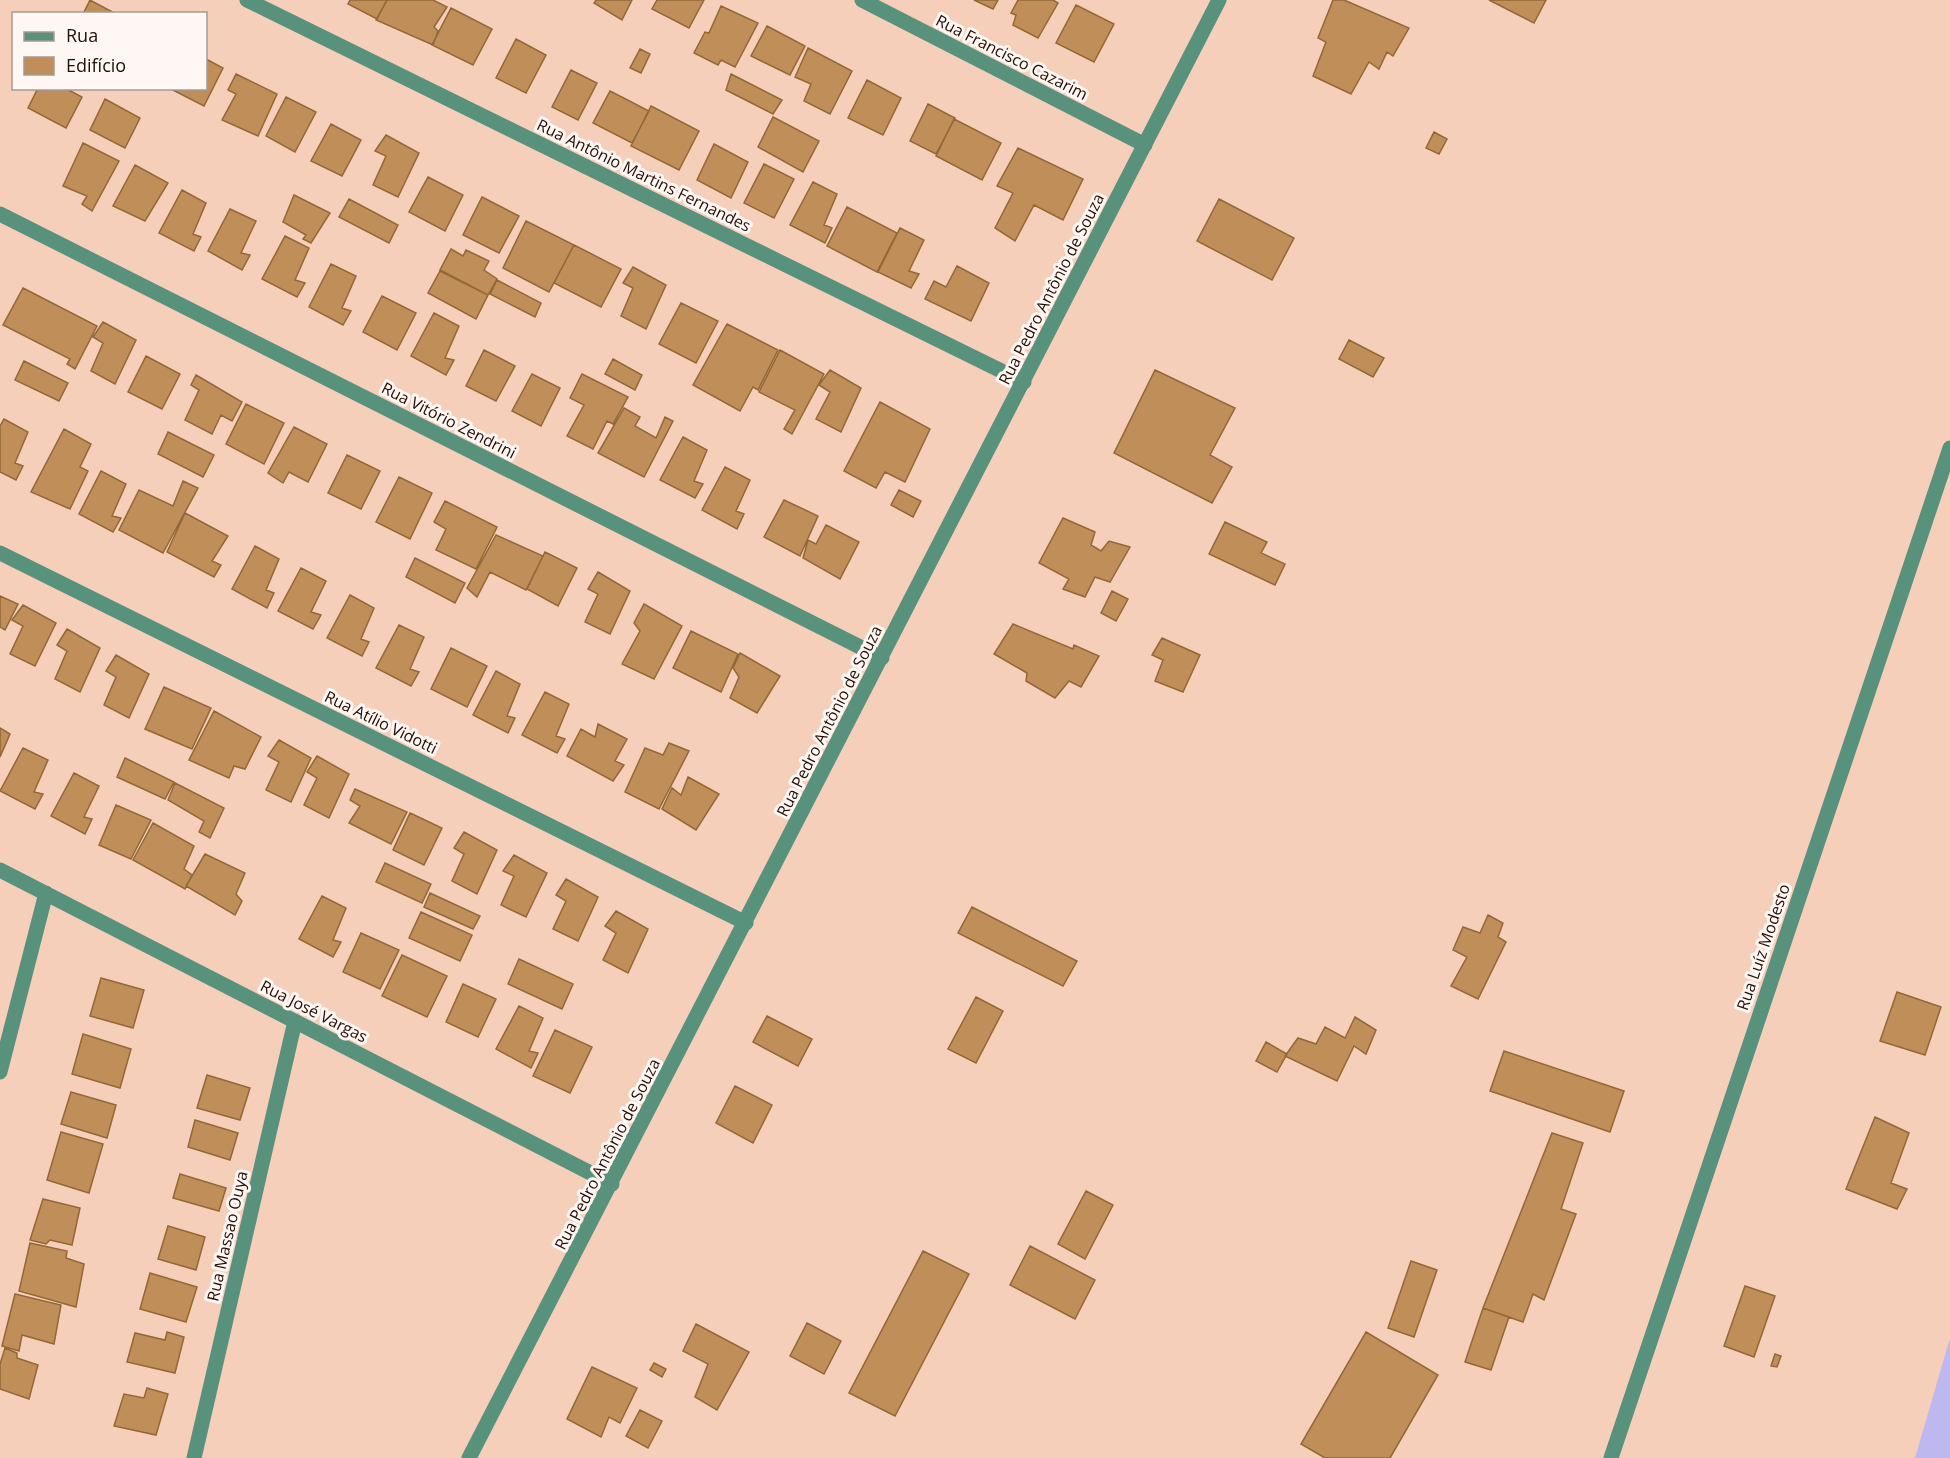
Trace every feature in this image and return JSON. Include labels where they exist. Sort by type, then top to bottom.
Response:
[{"type":"street","name":"Rua Antônio Martins Fernandes","points":[[247,0],[1024,382]]},
{"type":"street","name":"Rua Francisco Cazarim","points":[[862,0],[1145,145]]},
{"type":"street","name":"Rua Pedro Antônio de Souza","points":[[469,1458],[612,1184],[1219,0]]},
{"type":"street","name":"Rua Vitório Zendrini","points":[[0,214],[882,658]]},
{"type":"street","name":"Rua Luíz Modesto","points":[[1611,1458],[1950,448]]},
{"type":"street","name":"Rua Atílio Vidotti","points":[[0,554],[746,923]]},
{"type":"street","name":"Rua José Vargas","points":[[0,870],[612,1184]]},
{"type":"street","points":[[0,1072],[46,893]]},
{"type":"street","name":"Rua Massao Ouya","points":[[194,1458],[296,1022]]},
{"type":"shaded area","points":[[1950,1338],[1950,1458],[1915,1458]]},
{"type":"building","points":[[90,0],[112,12],[84,12]]},
{"type":"building","points":[[350,0],[387,0],[377,19],[348,4]]},
{"type":"building","points":[[387,0],[433,0],[447,7],[434,27],[438,31],[433,45],[376,20]]},
{"type":"building","points":[[596,0],[632,0],[622,20],[594,3]]},
{"type":"building","points":[[657,0],[704,0],[689,28],[652,9]]},
{"type":"building","points":[[974,0],[998,0],[993,9]]},
{"type":"building","points":[[1018,0],[1053,0],[1058,3],[1038,38],[1013,25],[1016,15],[1011,13]]},
{"type":"building","points":[[1333,0],[1344,0],[1409,28],[1393,56],[1387,52],[1379,69],[1369,62],[1351,94],[1313,76],[1326,42],[1318,38]]},
{"type":"building","points":[[1489,0],[1546,0],[1534,23]]},
{"type":"building","points":[[1076,5],[1114,24],[1094,62],[1056,43]]},
{"type":"building","points":[[721,6],[758,23],[735,67],[721,60],[718,65],[694,53],[705,32],[709,33]]},
{"type":"building","points":[[451,8],[492,29],[473,65],[432,45]]},
{"type":"building","points":[[767,26],[805,46],[790,75],[751,56]]},
{"type":"building","points":[[516,39],[546,55],[526,93],[496,78]]},
{"type":"building","points":[[808,48],[852,71],[830,114],[804,101],[811,84],[795,77]]},
{"type":"building","points":[[640,49],[650,54],[641,73],[630,68]]},
{"type":"building","points":[[207,60],[223,68],[204,106],[173,90],[207,90]]},
{"type":"building","points":[[571,70],[597,83],[578,120],[552,107]]},
{"type":"building","points":[[236,74],[277,94],[258,136],[222,120],[236,94],[228,90]]},
{"type":"building","points":[[731,74],[782,100],[773,114],[726,90]]},
{"type":"building","points":[[867,80],[901,98],[883,135],[848,118]]},
{"type":"building","points":[[37,90],[69,90],[82,97],[66,128],[28,108]]},
{"type":"building","points":[[610,91],[649,111],[632,143],[593,123]]},
{"type":"building","points":[[286,97],[316,112],[295,152],[266,136]]},
{"type":"building","points":[[105,99],[140,118],[125,148],[90,130]]},
{"type":"building","points":[[928,104],[955,118],[936,154],[910,141]]},
{"type":"building","points":[[651,106],[699,131],[679,170],[631,146]]},
{"type":"building","points":[[773,117],[819,141],[803,172],[758,147]]},
{"type":"building","points":[[954,119],[1001,143],[982,180],[936,156]]},
{"type":"building","points":[[331,124],[361,140],[342,176],[311,161]]},
{"type":"building","points":[[1434,132],[1447,139],[1439,154],[1426,148]]},
{"type":"building","points":[[386,135],[419,153],[398,197],[373,185],[386,156],[375,151]]},
{"type":"building","points":[[83,143],[119,161],[92,211],[82,204],[87,196],[63,186]]},
{"type":"building","points":[[714,144],[748,162],[731,198],[697,180]]},
{"type":"building","points":[[1018,148],[1083,179],[1063,220],[1034,205],[1015,241],[995,228],[1013,193],[997,186]]},
{"type":"building","points":[[764,164],[794,179],[774,218],[744,203]]},
{"type":"building","points":[[135,165],[168,183],[145,221],[113,206]]},
{"type":"building","points":[[428,177],[463,195],[445,231],[409,212]]},
{"type":"building","points":[[813,182],[837,194],[824,225],[832,228],[825,243],[790,225]]},
{"type":"building","points":[[182,190],[206,203],[193,234],[201,237],[194,251],[159,233]]},
{"type":"building","points":[[294,195],[330,213],[311,243],[303,239],[306,235],[283,222]]},
{"type":"building","points":[[482,197],[519,216],[499,253],[463,235]]},
{"type":"building","points":[[349,199],[398,225],[389,243],[339,217]]},
{"type":"building","points":[[1219,199],[1294,238],[1272,280],[1197,241]]},
{"type":"building","points":[[847,207],[897,233],[877,272],[827,246]]},
{"type":"building","points":[[230,209],[256,221],[241,253],[250,255],[242,270],[208,251]]},
{"type":"building","points":[[526,221],[574,245],[549,292],[503,268]]},
{"type":"building","points":[[900,228],[924,240],[909,271],[919,274],[911,288],[878,272]]},
{"type":"building","points":[[285,236],[309,248],[295,280],[305,283],[297,297],[262,279]]},
{"type":"building","points":[[574,245],[621,269],[601,307],[554,283]]},
{"type":"building","points":[[451,249],[463,256],[466,250],[489,261],[484,270],[497,279],[488,295],[440,270]]},
{"type":"building","points":[[331,264],[356,276],[342,308],[351,311],[343,325],[309,307]]},
{"type":"building","points":[[957,266],[989,283],[971,321],[925,299],[934,281],[946,287]]},
{"type":"building","points":[[633,267],[666,285],[646,329],[621,316],[633,288],[623,283]]},
{"type":"building","points":[[440,271],[488,295],[476,319],[428,293]]},
{"type":"building","points":[[497,280],[541,303],[535,317],[490,294]]},
{"type":"building","points":[[23,288],[97,326],[75,369],[67,364],[70,359],[3,325]]},
{"type":"building","points":[[382,296],[416,313],[397,350],[363,332]]},
{"type":"building","points":[[681,303],[718,321],[696,363],[659,344]]},
{"type":"building","points":[[434,313],[459,326],[445,358],[454,360],[446,375],[411,356]]},
{"type":"building","points":[[103,322],[136,340],[115,384],[91,371],[103,343],[93,337]]},
{"type":"building","points":[[727,324],[778,350],[758,390],[753,387],[740,411],[693,385]]},
{"type":"building","points":[[1349,340],[1384,358],[1373,377],[1339,359]]},
{"type":"building","points":[[484,350],[515,366],[496,401],[466,386]]},
{"type":"building","points":[[780,350],[824,374],[792,434],[784,429],[795,410],[759,392]]},
{"type":"building","points":[[146,356],[180,374],[162,409],[128,392]]},
{"type":"building","points":[[613,359],[642,375],[635,390],[605,374]]},
{"type":"building","points":[[24,361],[68,383],[59,401],[15,380]]},
{"type":"building","points":[[830,370],[861,388],[841,432],[816,419],[830,392],[819,385]]},
{"type":"building","points":[[1155,370],[1235,408],[1210,455],[1232,467],[1212,503],[1114,453]]},
{"type":"building","points":[[532,374],[560,388],[541,426],[512,411]]},
{"type":"building","points":[[582,374],[628,397],[613,424],[607,421],[593,449],[567,436],[584,405],[570,398]]},
{"type":"building","points":[[196,375],[242,402],[232,421],[221,415],[212,434],[185,420],[199,390],[191,385]]},
{"type":"building","points":[[880,402],[930,429],[905,482],[885,472],[876,488],[844,471]]},
{"type":"building","points":[[246,404],[284,423],[264,464],[226,444]]},
{"type":"building","points":[[624,408],[640,417],[635,426],[656,438],[665,417],[673,421],[644,477],[598,453]]},
{"type":"building","points":[[4,419],[28,432],[15,463],[23,466],[16,480],[0,472],[0,426]]},
{"type":"building","points":[[294,427],[327,444],[308,482],[289,472],[283,483],[268,473]]},
{"type":"building","points":[[64,429],[91,444],[80,467],[88,471],[70,509],[31,492]]},
{"type":"building","points":[[168,432],[214,455],[203,477],[158,454]]},
{"type":"building","points":[[683,437],[707,450],[694,481],[703,484],[695,498],[660,480]]},
{"type":"building","points":[[347,455],[380,471],[361,509],[328,493]]},
{"type":"building","points":[[725,467],[750,480],[736,511],[744,514],[737,529],[702,510]]},
{"type":"building","points":[[101,471],[126,484],[112,516],[121,518],[113,532],[79,514]]},
{"type":"building","points":[[399,477],[432,493],[410,539],[376,522]]},
{"type":"building","points":[[183,481],[198,488],[163,553],[119,530],[139,490],[173,506]]},
{"type":"building","points":[[899,490],[921,501],[913,517],[891,505]]},
{"type":"building","points":[[784,500],[818,516],[800,556],[764,537]]},
{"type":"building","points":[[445,501],[497,527],[476,569],[436,550],[446,529],[434,522]]},
{"type":"building","points":[[185,513],[228,536],[212,561],[221,565],[214,577],[167,552]]},
{"type":"building","points":[[1063,518],[1095,532],[1091,545],[1101,551],[1109,541],[1130,547],[1110,582],[1095,577],[1085,597],[1063,589],[1069,579],[1039,563]]},
{"type":"building","points":[[1225,522],[1267,542],[1261,553],[1285,564],[1275,585],[1209,554]]},
{"type":"building","points":[[826,525],[859,542],[840,579],[803,558],[808,540],[816,544]]},
{"type":"building","points":[[496,535],[543,556],[526,590],[490,572],[477,597],[467,588]]},
{"type":"building","points":[[255,546],[279,559],[266,590],[274,593],[267,608],[232,589]]},
{"type":"building","points":[[545,552],[577,568],[558,606],[527,589]]},
{"type":"building","points":[[415,558],[465,583],[455,603],[406,577]]},
{"type":"building","points":[[301,568],[326,581],[311,612],[321,615],[313,629],[278,611]]},
{"type":"building","points":[[598,572],[630,591],[610,634],[585,622],[598,594],[588,589]]},
{"type":"building","points":[[1112,591],[1128,599],[1116,621],[1101,613]]},
{"type":"building","points":[[350,595],[374,608],[361,639],[369,642],[362,656],[327,638]]},
{"type":"building","points":[[0,596],[18,604],[5,630],[0,627]]},
{"type":"building","points":[[644,604],[682,626],[654,679],[622,664],[640,631],[634,623]]},
{"type":"building","points":[[23,605],[56,623],[35,666],[10,654],[23,626],[12,620]]},
{"type":"building","points":[[1013,624],[1073,649],[1074,645],[1099,656],[1081,687],[1069,681],[1055,698],[1026,681],[1027,673],[994,654]]},
{"type":"building","points":[[399,625],[424,637],[410,669],[419,672],[411,686],[376,668]]},
{"type":"building","points":[[67,629],[100,648],[80,692],[55,679],[67,651],[57,645]]},
{"type":"building","points":[[691,631],[738,654],[721,692],[673,668]]},
{"type":"building","points":[[1162,638],[1200,655],[1183,692],[1155,681],[1163,660],[1152,655]]},
{"type":"building","points":[[451,648],[487,666],[467,707],[431,689]]},
{"type":"building","points":[[740,653],[780,676],[757,713],[730,698],[739,677],[733,668]]},
{"type":"building","points":[[116,655],[149,674],[129,718],[104,705],[116,677],[106,671]]},
{"type":"building","points":[[496,671],[520,684],[507,716],[515,718],[508,733],[473,715]]},
{"type":"building","points":[[164,687],[211,708],[192,749],[145,729]]},
{"type":"building","points":[[545,692],[569,704],[556,736],[565,739],[557,753],[522,735]]},
{"type":"building","points":[[214,711],[261,737],[245,769],[234,766],[229,778],[189,760]]},
{"type":"building","points":[[598,724],[627,739],[615,761],[624,765],[613,781],[567,756],[581,729],[595,737]]},
{"type":"building","points":[[0,728],[10,734],[0,757]]},
{"type":"building","points":[[279,740],[311,758],[291,802],[266,790],[279,762],[268,756]]},
{"type":"building","points":[[669,743],[689,751],[659,809],[625,792],[645,748],[663,755]]},
{"type":"building","points":[[23,748],[48,760],[34,792],[43,794],[35,809],[0,791]]},
{"type":"building","points":[[317,756],[349,774],[329,818],[304,805],[317,778],[307,772]]},
{"type":"building","points":[[125,758],[174,782],[165,799],[117,777]]},
{"type":"building","points":[[74,773],[99,786],[84,817],[92,819],[85,834],[51,816]]},
{"type":"building","points":[[688,777],[719,794],[696,830],[662,809],[672,788],[681,795]]},
{"type":"building","points":[[175,783],[224,808],[210,838],[199,832],[204,821],[168,800]]},
{"type":"building","points":[[355,789],[407,812],[391,844],[349,823],[360,806],[350,800]]},
{"type":"building","points":[[116,805],[151,820],[131,859],[99,845]]},
{"type":"building","points":[[410,813],[442,828],[424,865],[393,850]]},
{"type":"building","points":[[153,823],[194,846],[184,869],[192,875],[185,889],[133,860]]},
{"type":"building","points":[[464,832],[497,850],[477,894],[452,881],[464,854],[454,848]]},
{"type":"building","points":[[205,854],[245,873],[236,894],[242,901],[235,915],[186,886]]},
{"type":"building","points":[[514,855],[547,873],[526,917],[501,905],[514,876],[503,871]]},
{"type":"building","points":[[385,863],[431,884],[422,903],[376,882]]},
{"type":"building","points":[[566,879],[598,897],[578,941],[553,929],[566,901],[556,895]]},
{"type":"building","points":[[430,893],[480,916],[473,929],[424,907]]},
{"type":"building","points":[[322,896],[346,908],[333,940],[341,942],[333,957],[299,939]]},
{"type":"building","points":[[972,907],[1077,961],[1063,986],[958,933]]},
{"type":"building","points":[[616,911],[648,929],[628,973],[603,960],[616,933],[605,926]]},
{"type":"building","points":[[421,912],[472,935],[460,961],[409,938]]},
{"type":"building","points":[[1488,915],[1503,923],[1498,937],[1506,942],[1478,999],[1451,986],[1467,957],[1453,950],[1463,927],[1480,933]]},
{"type":"building","points":[[361,933],[399,950],[380,989],[343,972]]},
{"type":"building","points":[[402,955],[447,976],[427,1017],[382,996]]},
{"type":"building","points":[[519,959],[573,984],[562,1009],[508,984]]},
{"type":"building","points":[[101,978],[144,990],[133,1028],[90,1016]]},
{"type":"building","points":[[463,984],[496,999],[478,1037],[446,1022]]},
{"type":"building","points":[[1897,992],[1941,1007],[1925,1055],[1880,1041]]},
{"type":"building","points":[[976,997],[1003,1011],[976,1063],[948,1049]]},
{"type":"building","points":[[519,1006],[543,1018],[529,1051],[538,1053],[531,1068],[496,1049]]},
{"type":"building","points":[[767,1016],[812,1039],[798,1066],[753,1042]]},
{"type":"building","points":[[1355,1017],[1376,1030],[1366,1054],[1354,1046],[1337,1081],[1285,1056],[1298,1038],[1316,1044],[1325,1027],[1345,1038]]},
{"type":"building","points":[[555,1030],[592,1047],[570,1093],[533,1076]]},
{"type":"building","points":[[83,1034],[131,1049],[120,1088],[72,1074]]},
{"type":"building","points":[[1266,1042],[1287,1054],[1277,1072],[1256,1061]]},
{"type":"building","points":[[1504,1051],[1624,1091],[1610,1132],[1490,1091]]},
{"type":"building","points":[[207,1075],[250,1088],[240,1120],[197,1108]]},
{"type":"building","points":[[735,1086],[772,1105],[753,1143],[716,1123]]},
{"type":"building","points":[[71,1092],[116,1105],[107,1138],[61,1124]]},
{"type":"building","points":[[1875,1117],[1909,1133],[1891,1183],[1907,1189],[1897,1209],[1846,1189]]},
{"type":"building","points":[[195,1120],[238,1133],[230,1160],[188,1147]]},
{"type":"building","points":[[61,1132],[103,1144],[89,1193],[47,1180]]},
{"type":"building","points":[[1552,1133],[1583,1143],[1561,1209],[1576,1214],[1544,1300],[1533,1294],[1523,1322],[1483,1308]]},
{"type":"building","points":[[180,1174],[226,1188],[219,1211],[173,1198]]},
{"type":"building","points":[[1086,1191],[1113,1205],[1085,1259],[1058,1244]]},
{"type":"building","points":[[43,1199],[80,1208],[72,1245],[50,1240],[46,1244],[30,1240]]},
{"type":"building","points":[[168,1226],[205,1237],[196,1270],[158,1259]]},
{"type":"building","points":[[30,1243],[67,1251],[66,1258],[84,1264],[76,1307],[19,1291]]},
{"type":"building","points":[[1030,1246],[1095,1280],[1075,1319],[1010,1285]]},
{"type":"building","points":[[923,1251],[969,1274],[895,1416],[849,1393]]},
{"type":"building","points":[[1411,1261],[1437,1270],[1414,1337],[1388,1328]]},
{"type":"building","points":[[150,1273],[197,1287],[186,1322],[140,1309]]},
{"type":"building","points":[[1745,1286],[1775,1296],[1754,1357],[1724,1346]]},
{"type":"building","points":[[15,1294],[61,1305],[54,1344],[22,1335],[19,1351],[2,1346]]},
{"type":"building","points":[[1483,1308],[1509,1317],[1491,1370],[1465,1362]]},
{"type":"building","points":[[807,1323],[841,1341],[824,1374],[790,1356]]},
{"type":"building","points":[[696,1324],[749,1352],[717,1410],[695,1397],[708,1364],[683,1351]]},
{"type":"building","points":[[167,1332],[184,1337],[175,1373],[127,1362],[135,1333],[165,1340]]},
{"type":"building","points":[[1366,1332],[1438,1375],[1390,1458],[1325,1458],[1301,1444]]},
{"type":"building","points":[[5,1348],[17,1353],[17,1358],[38,1365],[29,1399],[0,1389],[0,1364]]},
{"type":"building","points":[[1775,1354],[1781,1356],[1777,1367],[1771,1366]]},
{"type":"building","points":[[654,1363],[666,1369],[662,1377],[650,1370]]},
{"type":"building","points":[[592,1367],[637,1388],[620,1423],[609,1417],[601,1437],[567,1419]]},
{"type":"building","points":[[147,1388],[168,1394],[156,1435],[114,1426],[124,1394],[144,1398]]},
{"type":"building","points":[[640,1410],[662,1421],[648,1448],[626,1436]]}]
